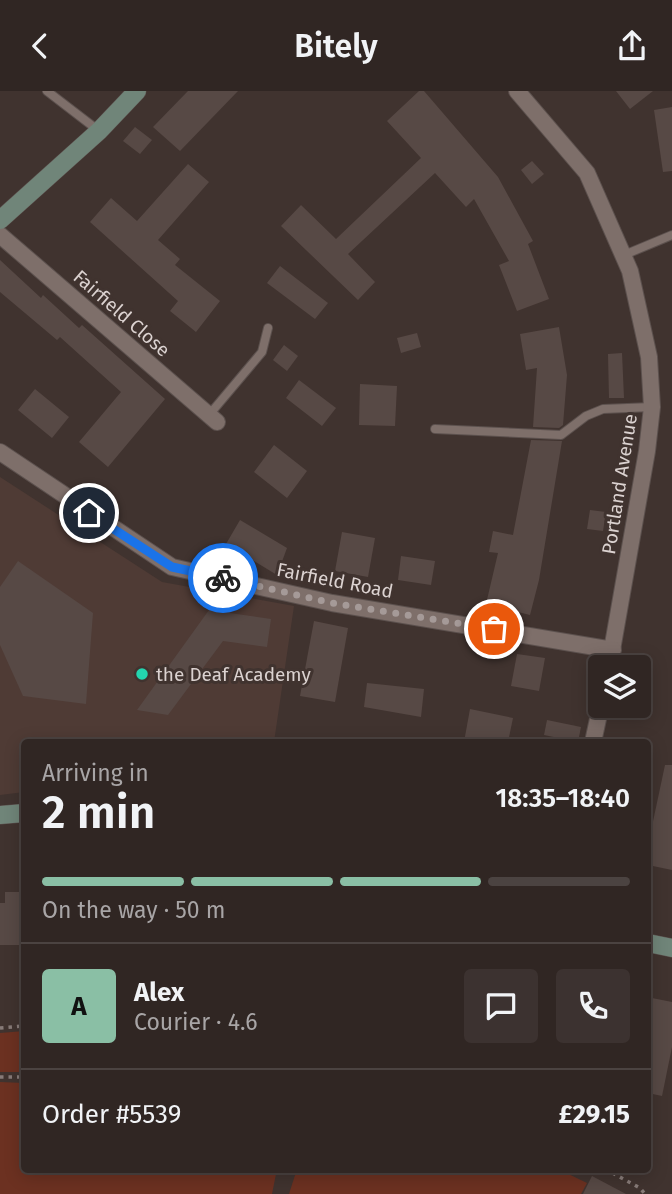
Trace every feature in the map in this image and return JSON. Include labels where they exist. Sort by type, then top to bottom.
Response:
[{"type":"main road","points":[[0,220],[99,131],[137,91]]},
{"type":"main road","points":[[0,815],[21,813]]},
{"type":"main road","points":[[651,944],[672,948]]},
{"type":"street","name":"Portland Avenue","points":[[517,91],[587,173],[624,255],[639,301],[649,357],[652,407],[612,655]]},
{"type":"street","name":"Fairfield Close","points":[[0,235],[213,419]]},
{"type":"street","name":"Fairfield Road","points":[[0,451],[172,567],[332,603],[613,650]]},
{"type":"street","points":[[594,739],[598,718]]},
{"type":"lane","points":[[47,91],[99,131]]},
{"type":"lane","points":[[624,255],[672,235]]},
{"type":"lane","points":[[213,419],[262,352],[268,328]]},
{"type":"lane","points":[[435,429],[555,435],[565,433],[586,416],[603,409],[652,407]]},
{"type":"path","points":[[0,1028],[21,1025]]},
{"type":"path","points":[[0,1077],[21,1077]]},
{"type":"path","points":[[612,1173],[640,1188],[645,1194]]},
{"type":"shaded area","name":"the Deaf Academy","points":[[0,477],[162,582],[294,606],[274,739],[21,739],[21,792],[0,795]]},
{"type":"shaded area","points":[[21,1031],[21,1072],[0,1072],[0,1033]]},
{"type":"shaded area","points":[[0,1082],[21,1083],[21,1173],[276,1173],[272,1194],[0,1194]]},
{"type":"shaded area","points":[[296,1173],[566,1173],[587,1183],[581,1194],[289,1194]]},
{"type":"building","points":[[188,91],[238,91],[180,151],[153,127]]},
{"type":"building","points":[[419,91],[424,91],[498,177],[533,241],[528,244],[549,299],[517,311],[499,265],[509,261],[474,199],[466,207],[435,173],[348,254],[375,282],[358,300],[281,226],[301,205],[336,239],[421,158],[387,121]]},
{"type":"building","points":[[616,91],[653,91],[630,109]]},
{"type":"building","points":[[672,107],[672,171],[663,172],[654,110]]},
{"type":"building","points":[[135,127],[152,140],[140,154],[123,141]]},
{"type":"building","points":[[532,161],[544,174],[532,184],[521,170]]},
{"type":"building","points":[[188,164],[209,182],[158,240],[180,259],[175,265],[220,301],[196,332],[170,311],[178,301],[90,222],[111,198],[137,221]]},
{"type":"building","points":[[0,260],[41,298],[43,295],[79,328],[82,325],[165,399],[108,467],[79,442],[121,392],[60,337],[57,340],[0,292]]},
{"type":"building","points":[[280,266],[328,303],[315,319],[267,283]]},
{"type":"building","points":[[559,327],[567,375],[563,425],[559,428],[533,427],[537,368],[526,370],[520,334]]},
{"type":"building","points":[[417,333],[421,347],[401,353],[397,338]]},
{"type":"building","points":[[284,345],[298,356],[287,371],[273,360]]},
{"type":"building","points":[[622,353],[624,398],[609,398],[608,354]]},
{"type":"building","points":[[299,380],[336,408],[322,426],[286,398]]},
{"type":"building","points":[[360,384],[397,386],[395,426],[359,425]]},
{"type":"building","points":[[35,389],[69,417],[52,438],[18,410]]},
{"type":"building","points":[[531,440],[562,441],[539,580],[530,615],[486,604],[498,553],[489,552],[493,531],[513,535]]},
{"type":"building","points":[[274,445],[307,471],[287,498],[254,472]]},
{"type":"building","points":[[590,510],[606,512],[603,531],[587,529]]},
{"type":"building","points":[[240,520],[287,548],[277,575],[226,544]]},
{"type":"building","points":[[342,532],[375,538],[368,577],[335,571]]},
{"type":"building","points":[[401,556],[435,561],[431,585],[398,580]]},
{"type":"building","points":[[18,561],[93,613],[86,704],[23,696],[0,645],[0,587]]},
{"type":"building","points":[[209,610],[271,619],[267,647],[223,641],[168,715],[137,710]]},
{"type":"building","points":[[314,621],[348,628],[335,702],[300,696]]},
{"type":"building","points":[[517,654],[545,658],[539,691],[511,686]]},
{"type":"building","points":[[367,683],[424,689],[421,717],[364,707]]},
{"type":"building","points":[[470,709],[513,718],[509,739],[465,739]]},
{"type":"building","points":[[547,720],[581,727],[579,739],[544,735]]},
{"type":"building","points":[[665,765],[672,765],[672,870],[651,866],[651,831]]},
{"type":"building","points":[[5,892],[21,892],[21,945],[0,945],[0,903],[5,903]]},
{"type":"building","points":[[652,998],[672,1002],[672,1047],[662,1096],[651,1094]]},
{"type":"building","points":[[592,1176],[626,1194],[583,1194]]},
{"type":"way so far","points":[[223,578],[332,603],[494,629]]},
{"type":"place","name":"the Deaf Academy","points":[[142,674]]},
{"type":"route","points":[[89,513],[172,567],[223,578]]}]
